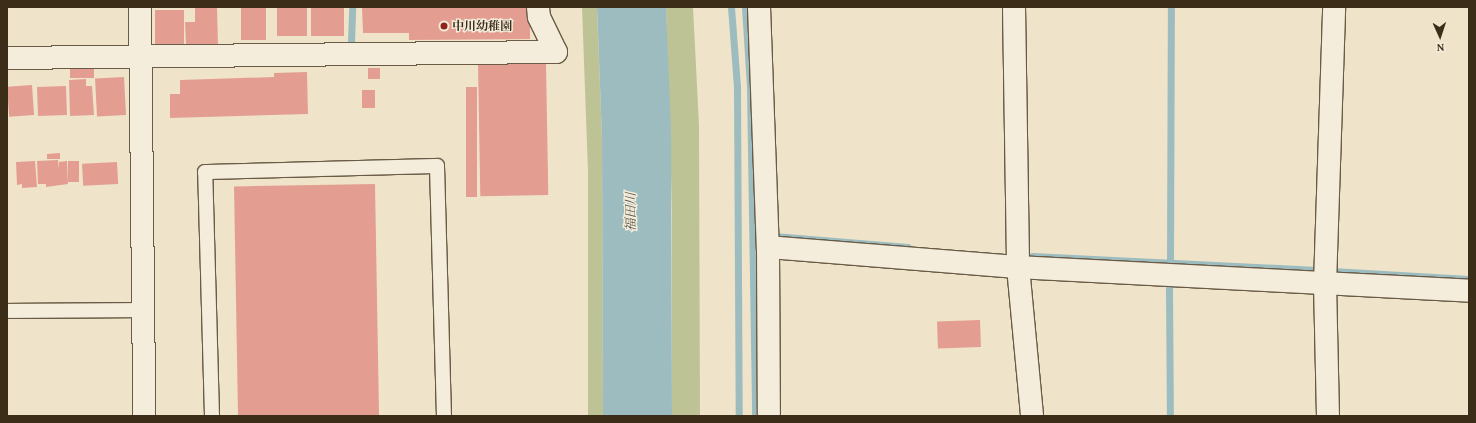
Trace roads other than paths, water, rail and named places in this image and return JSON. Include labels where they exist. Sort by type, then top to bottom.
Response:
[{"type":"street","points":[[140,7],[144,416]]},
{"type":"street","points":[[7,58],[556,52],[539,17],[538,7]]},
{"type":"street","points":[[759,7],[768,248],[769,416]]},
{"type":"street","points":[[1014,7],[1018,267],[1032,416]]},
{"type":"street","points":[[1328,416],[1324,284],[1334,7]]},
{"type":"street","points":[[768,248],[1018,267],[1469,291]]},
{"type":"lane","points":[[212,416],[205,172],[436,166],[444,416]]},
{"type":"lane","points":[[7,311],[143,310]]},
{"type":"water","name":"福田川","points":[[597,7],[666,7],[671,128],[672,416],[603,416],[602,138]]},
{"type":"waterway","points":[[351,43],[352,7]]},
{"type":"waterway","points":[[731,7],[737,86],[739,416]]},
{"type":"waterway","points":[[745,7],[750,87],[755,416]]},
{"type":"waterway","points":[[1170,263],[1171,7]]},
{"type":"waterway","points":[[774,236],[908,247]]},
{"type":"waterway","points":[[1032,256],[1317,270]]},
{"type":"waterway","points":[[1332,271],[1469,279]]},
{"type":"waterway","points":[[1169,287],[1170,416]]},
{"type":"place","name":"中川幼稚園","points":[[444,26]]}]
